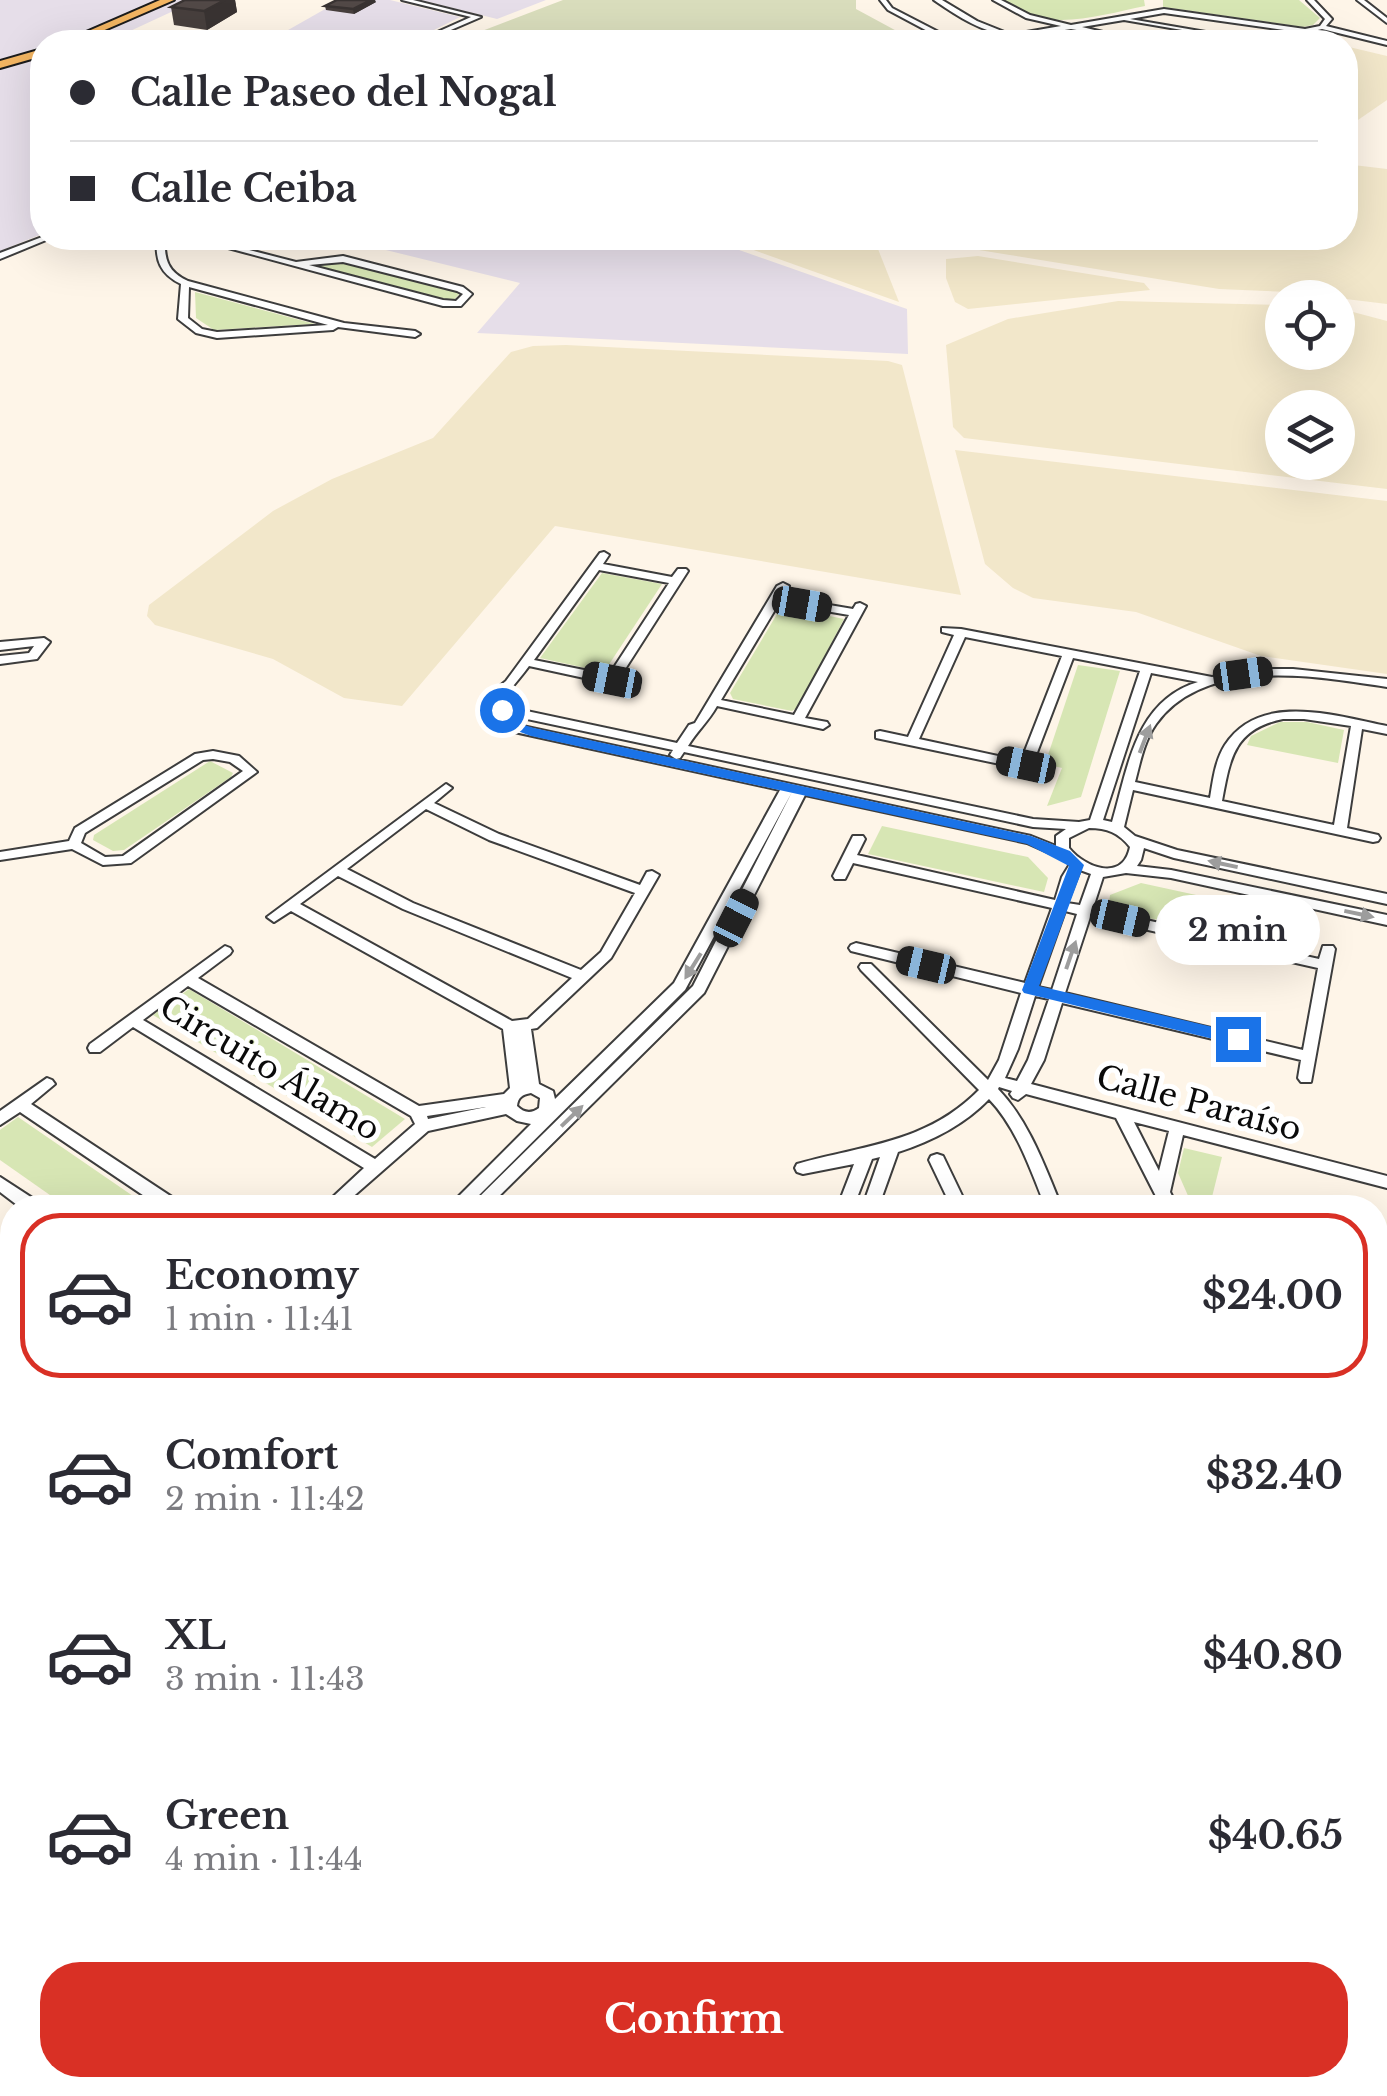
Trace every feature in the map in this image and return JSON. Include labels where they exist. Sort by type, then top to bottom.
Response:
[{"type":"main road","points":[[101,30],[186,0]]},
{"type":"main road","points":[[115,30],[167,1]]},
{"type":"main road","points":[[0,68],[30,59]]},
{"type":"street","points":[[405,0],[472,18],[445,30]]},
{"type":"street","points":[[883,0],[890,9],[931,30]]},
{"type":"street","points":[[937,0],[974,22],[997,30]]},
{"type":"street","points":[[996,0],[1016,13],[1084,30]]},
{"type":"street","points":[[1310,0],[1329,19],[1322,28]]},
{"type":"street","points":[[1360,0],[1387,23],[1372,39]]},
{"type":"street","points":[[1117,17],[1155,4],[1164,11]]},
{"type":"street","points":[[1041,30],[1164,11],[1298,30]]},
{"type":"street","points":[[1117,17],[1192,30]]},
{"type":"street","points":[[1311,30],[1331,30]]},
{"type":"street","points":[[1358,36],[1387,43]]},
{"type":"street","points":[[0,256],[30,245]]},
{"type":"street","points":[[160,250],[160,262],[168,274],[185,282],[344,326],[416,334]]},
{"type":"street","points":[[243,250],[450,305],[461,303],[468,294],[343,258],[298,264]]},
{"type":"street","points":[[185,282],[184,318],[208,334],[344,326]]},
{"type":"street","points":[[487,714],[600,561],[678,576],[612,680]]},
{"type":"street","points":[[677,764],[783,586]]},
{"type":"street","points":[[775,599],[858,610],[798,720]]},
{"type":"street","points":[[946,630],[1213,681]]},
{"type":"street","points":[[912,742],[961,632]]},
{"type":"street","points":[[0,646],[44,642],[34,656],[0,660]]},
{"type":"street","points":[[880,735],[1032,767],[1069,652]]},
{"type":"street","points":[[526,662],[626,682]]},
{"type":"street","points":[[1095,824],[1147,668]]},
{"type":"street","points":[[1117,828],[1144,736],[1156,716],[1180,697],[1213,681],[1288,671],[1387,683]]},
{"type":"street","points":[[502,710],[510,684]]},
{"type":"street","points":[[714,702],[823,725]]},
{"type":"street","points":[[487,714],[502,710],[1032,824],[1117,828],[1174,854],[1387,899]]},
{"type":"street","points":[[487,714],[496,724],[1031,840],[1098,872],[1126,868],[1172,874],[1387,920]]},
{"type":"street","points":[[1215,804],[1228,752],[1244,730],[1272,718],[1300,715],[1387,730]]},
{"type":"street","points":[[1340,831],[1357,724]]},
{"type":"street","points":[[0,856],[74,844],[103,861],[126,860],[251,772],[226,756],[199,757],[80,831],[74,844]]},
{"type":"street","points":[[1130,786],[1373,838]]},
{"type":"street","points":[[274,917],[446,788]]},
{"type":"street","points":[[490,1195],[699,989],[729,917],[794,789]]},
{"type":"street","points":[[425,804],[494,837],[643,892]]},
{"type":"street","points":[[968,1111],[992,1086],[1030,990],[1060,904],[1070,860],[1064,836],[1077,826]]},
{"type":"street","points":[[1126,868],[1138,854],[1132,838]]},
{"type":"street","points":[[840,876],[858,839]]},
{"type":"street","points":[[849,858],[1326,957],[1306,1078]]},
{"type":"street","points":[[337,870],[408,906],[583,977]]},
{"type":"street","points":[[803,1168],[891,1148],[968,1111],[1002,1103],[1022,1088],[1098,872]]},
{"type":"street","points":[[290,905],[516,1025],[532,1024],[606,956],[652,875]]},
{"type":"street","points":[[526,1160],[530,1127],[578,1090],[680,986],[729,917]]},
{"type":"street","points":[[856,948],[1310,1057]]},
{"type":"street","name":"Circuito Álamo","points":[[95,1048],[225,951]]},
{"type":"street","points":[[866,968],[992,1086],[1029,1148],[1049,1195]]},
{"type":"street","name":"Circuito Álamo","points":[[188,978],[420,1119]]},
{"type":"street","name":"Circuito Álamo","points":[[132,1020],[376,1166]]},
{"type":"street","points":[[516,1025],[516,1116],[530,1127]]},
{"type":"street","points":[[0,1119],[47,1084]]},
{"type":"street","points":[[517,1096],[604,1086]]},
{"type":"street","name":"Calle Paraíso","points":[[992,1086],[1022,1088],[1387,1182]]},
{"type":"street","points":[[467,1195],[548,1110],[548,1095]]},
{"type":"street","name":"Circuito Álamo","points":[[344,1195],[420,1119],[517,1096]]},
{"type":"street","points":[[20,1105],[155,1195]]},
{"type":"street","points":[[1122,1114],[1164,1195]]},
{"type":"street","points":[[1167,1195],[1177,1128]]},
{"type":"street","points":[[875,1195],[891,1148]]},
{"type":"street","points":[[850,1195],[865,1156]]},
{"type":"street","points":[[937,1160],[954,1195]]},
{"type":"shaded area","points":[[0,0],[197,0],[132,30],[30,30],[30,239],[0,251]]},
{"type":"shaded area","points":[[341,0],[390,0],[460,17],[434,30],[288,30]]},
{"type":"shaded area","points":[[421,0],[546,0],[497,19]]},
{"type":"shaded area","points":[[1358,49],[1387,56],[1387,100],[1358,120]]},
{"type":"shaded area","points":[[1358,166],[1387,169],[1387,304],[1355,300],[1355,280],[1265,280],[1265,291],[1219,289],[979,250],[1358,250]]},
{"type":"shaded area","points":[[386,250],[739,250],[907,309],[908,354],[477,333],[520,283]]},
{"type":"shaded area","points":[[754,250],[878,250],[899,302]]},
{"type":"shaded area","points":[[978,256],[1144,283],[1150,290],[968,309],[955,302],[946,278],[946,259]]},
{"type":"shaded area","points":[[1118,301],[1265,305],[1265,370],[1355,370],[1355,313],[1387,321],[1387,489],[1312,480],[1355,480],[1355,390],[1265,390],[1265,474],[964,438],[953,427],[946,345],[1008,319]]},
{"type":"shaded area","points":[[533,346],[888,361],[902,365],[961,595],[555,526],[402,706],[344,698],[273,659],[155,625],[147,616],[149,605],[273,511],[332,479],[433,438],[511,352]]},
{"type":"shaded area","points":[[955,450],[1387,501],[1387,674],[1261,656],[1136,612],[1033,598],[1013,588],[985,564]]},
{"type":"green space","points":[[563,0],[856,0],[856,9],[895,30],[485,30]]},
{"type":"green space","points":[[1003,0],[1144,0],[1145,6],[1053,20],[1018,11]]},
{"type":"green space","points":[[1163,0],[1299,0],[1320,18],[1303,27],[1163,7]]},
{"type":"green space","points":[[334,261],[460,293],[453,301],[313,265]]},
{"type":"green space","points":[[195,292],[315,324],[214,330],[196,318]]},
{"type":"green space","points":[[602,573],[662,584],[604,672],[540,658]]},
{"type":"green space","points":[[780,609],[844,619],[798,707],[792,711],[733,699],[730,693]]},
{"type":"green space","points":[[1078,665],[1120,671],[1081,797],[1047,806],[1062,768],[1045,764]]},
{"type":"green space","points":[[1280,722],[1307,722],[1344,730],[1338,763],[1247,745],[1251,736]]},
{"type":"green space","points":[[210,761],[233,773],[231,777],[124,850],[113,851],[93,840],[94,835]]},
{"type":"green space","points":[[882,826],[1028,857],[1048,878],[1044,892],[868,854]]},
{"type":"green space","points":[[1141,883],[1311,920],[1307,953],[1108,909],[1110,895]]},
{"type":"green space","points":[[189,989],[405,1119],[372,1147],[153,1015]]},
{"type":"green space","points":[[18,1117],[132,1195],[50,1195],[0,1160],[0,1130]]},
{"type":"green space","points":[[1184,1148],[1222,1157],[1212,1195],[1188,1195],[1178,1173]]},
{"type":"building","points":[[185,0],[225,0],[204,11],[171,7]]},
{"type":"building","points":[[337,0],[371,0],[353,9],[325,6]]},
{"type":"route","points":[[502,710],[487,714],[488,718],[496,724],[531,732],[1031,840],[1065,855],[1076,865],[1030,990],[1238,1039]]}]
